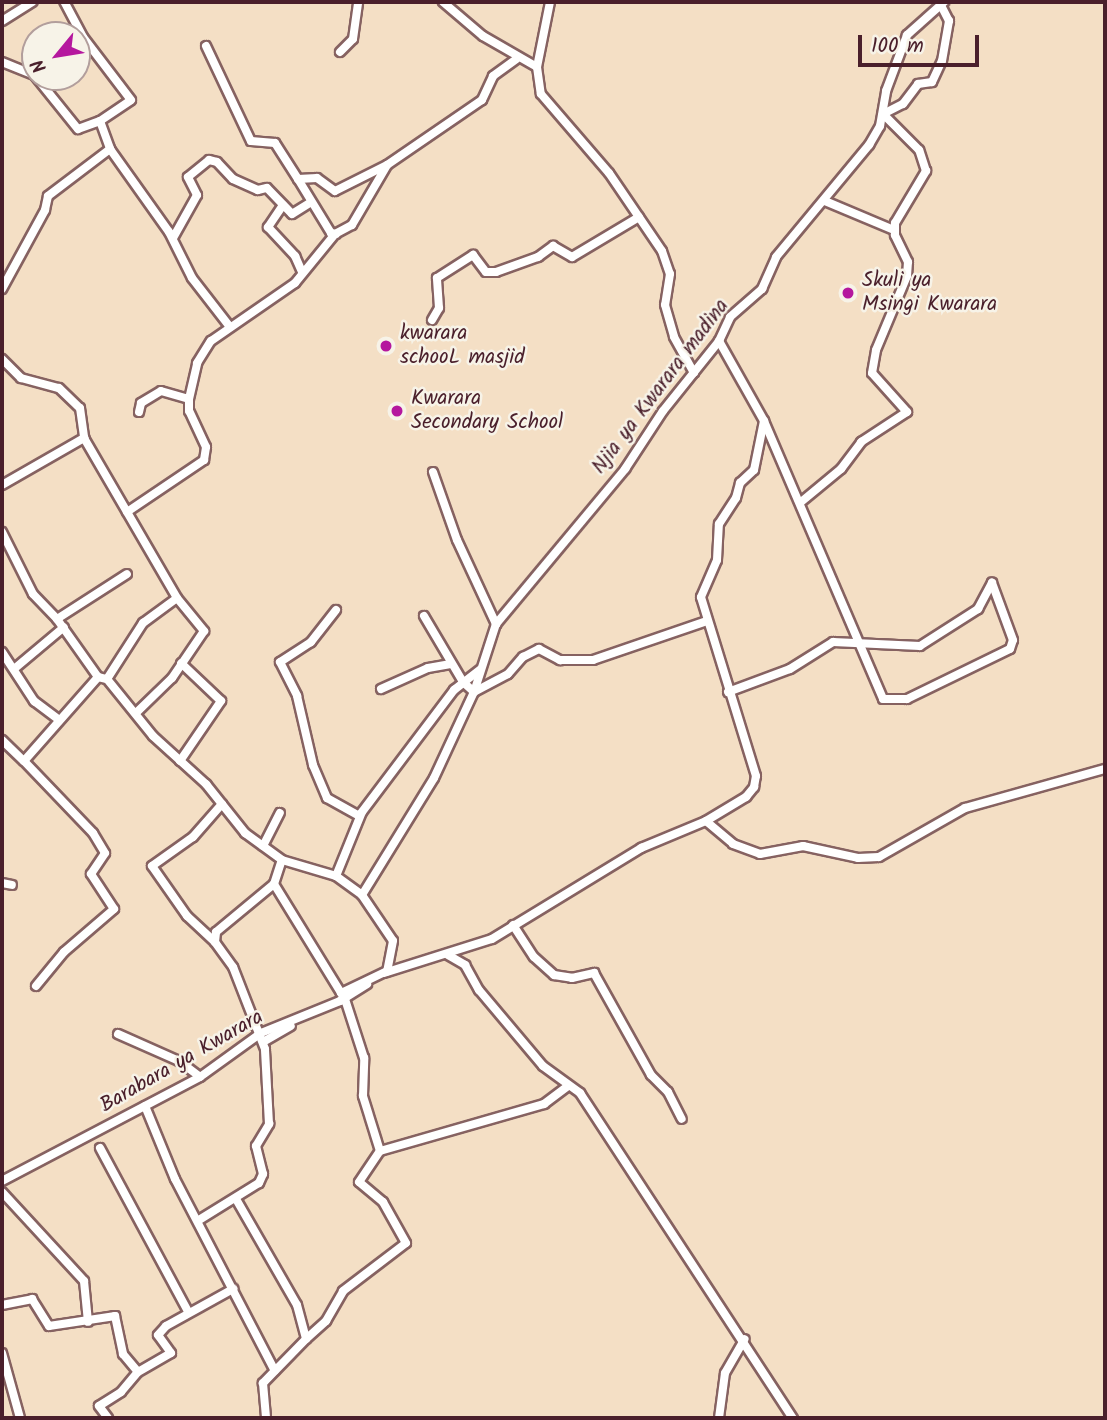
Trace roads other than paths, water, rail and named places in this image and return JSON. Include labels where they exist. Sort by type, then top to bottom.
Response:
[{"type":"street","points":[[3,18],[32,2]]},
{"type":"street","points":[[64,2],[73,21]]},
{"type":"street","points":[[340,52],[353,38],[358,2]]},
{"type":"street","points":[[443,2],[516,59],[537,67]]},
{"type":"street","points":[[550,2],[537,67],[541,94],[609,173],[667,263],[665,305],[674,337],[694,373]]},
{"type":"street","points":[[894,230],[926,171],[919,150],[883,114],[903,104],[918,84],[932,82],[942,61],[949,21],[943,4]]},
{"type":"street","name":"Njia ya Kwarara madina","points":[[496,624],[625,469],[719,341],[730,317],[762,289],[776,257],[869,145],[883,114],[886,92],[907,35],[943,4]]},
{"type":"street","points":[[206,46],[251,141],[275,143],[331,233],[336,233]]},
{"type":"street","points":[[48,91],[78,129],[100,121],[131,100],[91,49]]},
{"type":"street","points":[[298,179],[317,178],[335,191],[387,165],[482,100],[493,76],[516,59]]},
{"type":"street","points":[[2,62],[21,69]]},
{"type":"street","points":[[100,121],[110,149],[173,238],[192,278],[230,327]]},
{"type":"street","points":[[2,289],[45,210],[48,195],[110,149]]},
{"type":"street","points":[[173,238],[197,195],[188,177],[209,160],[217,162],[233,179],[258,190],[267,188],[292,214],[312,202]]},
{"type":"street","points":[[127,512],[204,460],[206,447],[189,411],[189,399],[197,363],[208,353],[211,341],[295,283],[336,233],[352,225],[387,165]]},
{"type":"street","points":[[801,502],[841,470],[861,442],[906,412],[872,373],[876,350],[907,276],[908,262],[894,230],[825,201]]},
{"type":"street","points":[[283,205],[268,228],[295,256],[302,272]]},
{"type":"street","points":[[432,320],[439,308],[438,278],[473,255],[486,272],[496,272],[538,257],[553,246],[572,257],[639,217]]},
{"type":"street","points":[[719,341],[764,421],[801,502],[854,640],[883,699],[891,702],[907,699],[1010,649],[1013,640],[992,583],[978,610],[920,646],[854,640],[833,642],[790,669],[728,692]]},
{"type":"street","points":[[2,359],[21,378],[59,388],[78,405],[84,438],[177,598],[204,631],[181,663],[137,712]]},
{"type":"street","points":[[139,412],[141,403],[161,391],[189,399]]},
{"type":"street","name":"Barabara ya Kwarara","points":[[2,1181],[200,1077],[262,1038],[387,971],[448,955],[492,939],[641,848],[706,821],[746,797],[756,776],[701,597],[717,560],[719,524],[736,498],[740,483],[754,470],[764,421]]},
{"type":"street","points":[[2,485],[84,438]]},
{"type":"street","points":[[362,895],[414,816],[474,692],[496,624],[457,540],[433,472]]},
{"type":"street","points":[[2,532],[33,594],[64,627],[103,678],[137,712],[153,736],[222,804],[245,833],[282,860],[335,876],[362,895],[393,942],[387,971]]},
{"type":"street","points":[[57,619],[127,574]]},
{"type":"street","points":[[24,761],[58,719],[103,678],[142,623],[177,598]]},
{"type":"street","points":[[336,610],[311,642],[280,662],[297,696],[313,765],[327,798],[359,816]]},
{"type":"street","points":[[424,616],[451,664],[463,682],[474,692]]},
{"type":"street","points":[[474,692],[508,674],[523,657],[539,649],[559,660],[593,660],[707,621]]},
{"type":"street","points":[[14,669],[64,627]]},
{"type":"street","points":[[2,652],[34,701],[58,719]]},
{"type":"street","points":[[180,761],[221,701],[181,663]]},
{"type":"street","points":[[381,689],[428,668],[451,664]]},
{"type":"street","points":[[335,876],[359,816],[463,682],[480,670]]},
{"type":"street","points":[[2,740],[93,833],[105,853],[91,874],[114,909],[64,952],[36,985]]},
{"type":"street","points":[[706,821],[733,845],[760,854],[803,846],[858,858],[879,858],[965,808],[1105,769]]},
{"type":"street","points":[[199,1220],[259,1183],[263,1174],[256,1146],[269,1125],[271,1097],[262,1038],[233,967],[215,943],[187,916],[152,866],[193,837],[222,804]]},
{"type":"street","points":[[263,846],[279,813]]},
{"type":"street","points":[[215,943],[216,932],[274,884],[282,860]]},
{"type":"street","points":[[2,883],[12,885]]},
{"type":"street","points":[[274,884],[343,996],[364,1058],[363,1096],[380,1152]]},
{"type":"street","points":[[513,925],[534,957],[554,975],[572,978],[594,973],[651,1075],[668,1092],[682,1119]]},
{"type":"street","points":[[448,955],[465,965],[479,989],[543,1066],[580,1093],[649,1203],[745,1339],[793,1418]]},
{"type":"street","points":[[118,1034],[179,1061],[200,1077]]},
{"type":"street","points":[[266,1418],[263,1383],[326,1321],[343,1292],[406,1243],[383,1202],[359,1182],[380,1152],[544,1104],[568,1086]]},
{"type":"street","points":[[145,1106],[175,1179],[199,1220],[275,1371]]},
{"type":"street","points":[[100,1148],[189,1313]]},
{"type":"street","points":[[2,1192],[84,1281],[88,1322]]},
{"type":"street","points":[[236,1199],[297,1305],[306,1339]]},
{"type":"street","points":[[108,1418],[99,1406],[121,1392],[138,1372],[171,1353],[158,1335],[189,1313],[233,1289]]},
{"type":"street","points":[[2,1305],[32,1299],[49,1326],[115,1316],[123,1354],[138,1372]]},
{"type":"street","points":[[719,1418],[725,1373],[745,1339]]},
{"type":"street","points":[[2,1353],[17,1417]]},
{"type":"place","name":"Skuli ya Msingi Kwarara","points":[[848,293]]},
{"type":"place","name":"kwarara schooL masjid","points":[[386,346]]},
{"type":"place","name":"Kwarara Secondary School","points":[[397,411]]}]
